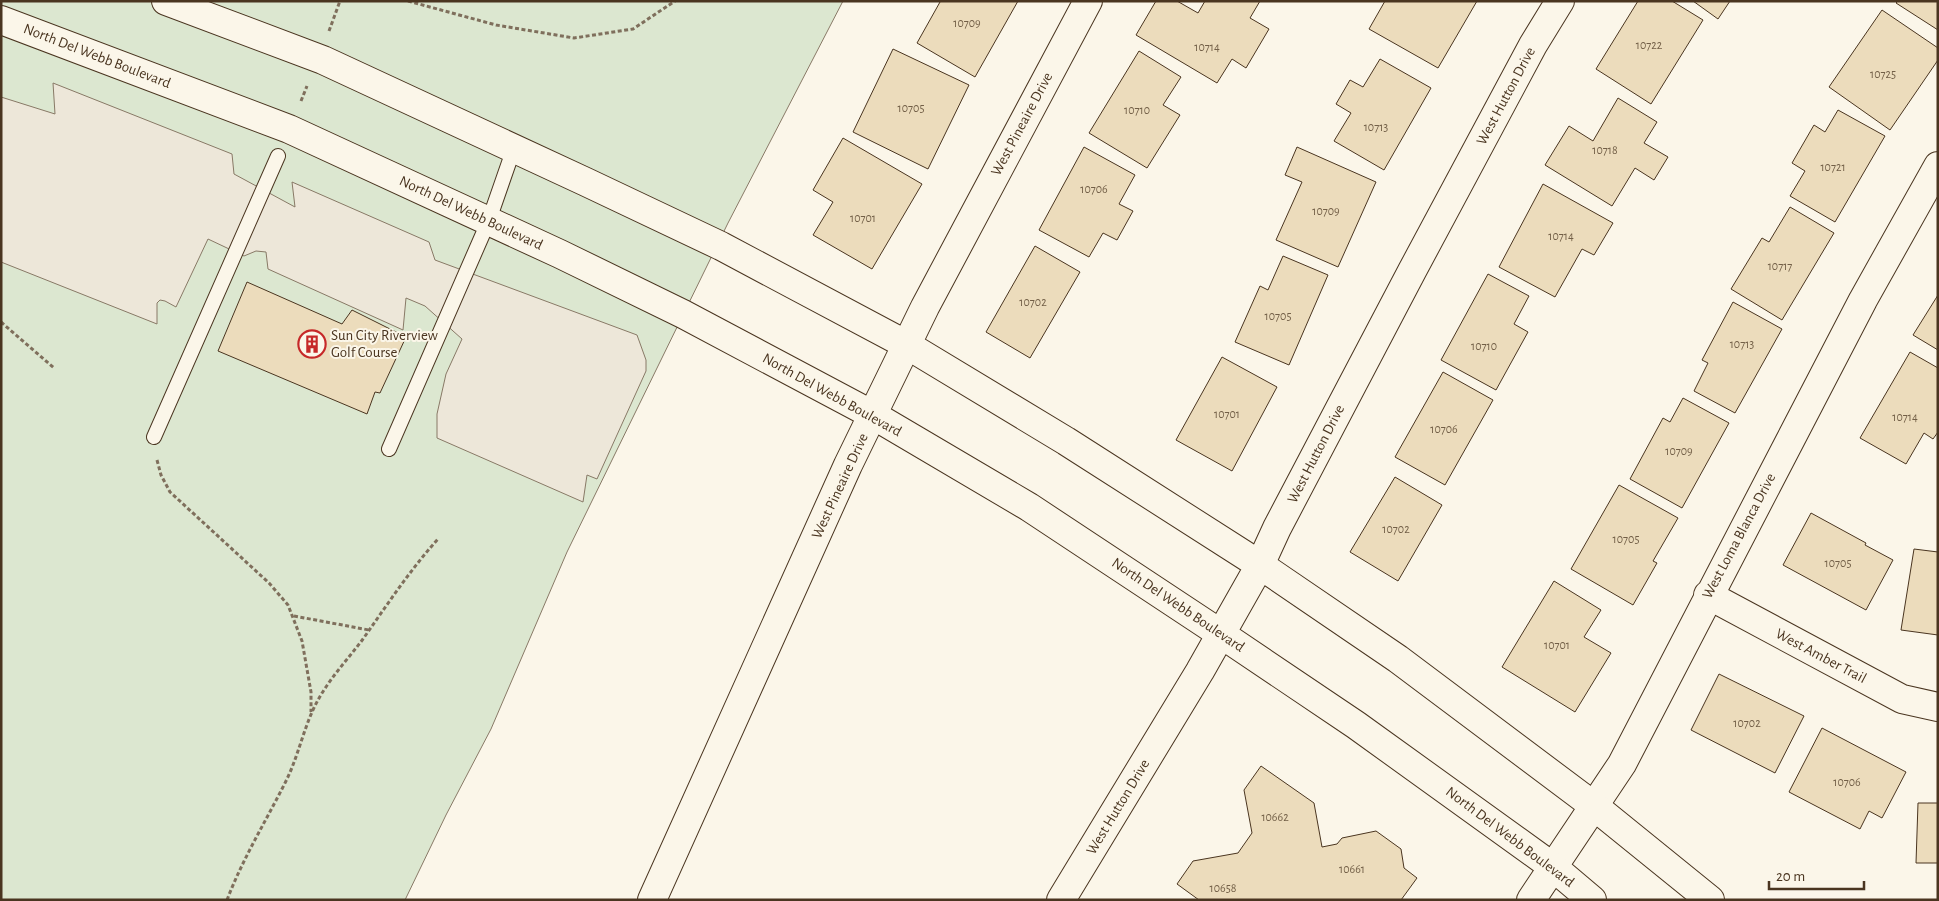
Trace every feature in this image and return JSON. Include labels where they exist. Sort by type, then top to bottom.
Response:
[{"type":"street","points":[[166,1],[323,60],[514,148],[721,246],[907,345],[1066,441],[1260,565],[1398,659],[1594,806],[1710,900]]},
{"type":"street","name":"West Pineaire Drive","points":[[652,900],[840,483],[930,298],[1088,1]]},
{"type":"street","name":"West Hutton Drive","points":[[1061,900],[1221,634],[1260,565],[1277,528],[1412,271],[1533,45],[1560,1]]},
{"type":"street","name":"North Del Webb Boulevard","points":[[1,20],[289,130],[489,220],[683,314],[873,415],[1029,507],[1356,725],[1553,867],[1592,900]]},
{"type":"street","name":"West Loma Blanca Drive","points":[[1531,900],[1622,764],[1708,595],[1863,300],[1938,166]]},
{"type":"street","name":"West Amber Trail","points":[[1708,595],[1902,699],[1938,707]]},
{"type":"lane","points":[[389,449],[489,220],[514,148]]},
{"type":"lane","points":[[154,437],[278,156]]},
{"type":"path","points":[[408,1],[496,25],[574,38],[633,29],[675,1]]},
{"type":"path","points":[[1,322],[54,368]]},
{"type":"path","points":[[154,437],[161,475],[170,492],[280,594],[293,616],[302,641],[310,687],[311,713]]},
{"type":"path","points":[[227,900],[248,852],[294,762],[311,713],[323,690],[369,630],[419,559],[438,539]]},
{"type":"path","points":[[293,616],[369,630]]},
{"type":"green space","points":[[1,1],[843,1],[728,223],[567,552],[491,729],[446,815],[405,900],[1,900]]},
{"type":"shaded area","points":[[53,83],[232,154],[234,174],[295,207],[292,182],[429,242],[435,260],[637,335],[646,360],[646,371],[597,479],[587,475],[583,502],[437,438],[437,414],[446,374],[462,339],[425,306],[406,298],[403,330],[268,269],[266,252],[256,251],[244,256],[208,239],[176,307],[165,301],[160,300],[157,303],[157,324],[1,262],[1,97],[55,114]]},
{"type":"building","points":[[938,1],[1018,1],[975,77],[917,43],[940,2]]},
{"type":"building","points":[[1156,1],[1177,1],[1198,13],[1205,1],[1260,1],[1250,18],[1269,29],[1246,68],[1232,59],[1217,83],[1136,35]]},
{"type":"building","points":[[1385,1],[1477,1],[1438,68],[1369,29]]},
{"type":"building","points":[[1638,1],[1672,1],[1703,20],[1651,104],[1596,69]]},
{"type":"building","points":[[1693,1],[1730,1],[1718,19]]},
{"type":"building","points":[[1898,1],[1938,1],[1938,30],[1896,3]]},
{"type":"building","points":[[1882,10],[1938,48],[1938,60],[1890,130],[1829,87]]},
{"type":"building","points":[[893,49],[969,85],[928,169],[853,132]]},
{"type":"building","points":[[1139,51],[1181,77],[1163,105],[1180,115],[1147,168],[1089,133]]},
{"type":"building","points":[[1380,59],[1431,88],[1384,170],[1334,141],[1351,113],[1336,104],[1350,80],[1363,87]]},
{"type":"building","points":[[1618,98],[1657,122],[1644,143],[1668,157],[1654,180],[1635,168],[1612,206],[1545,165],[1569,126],[1593,141]]},
{"type":"building","points":[[1838,110],[1885,136],[1835,222],[1790,196],[1805,171],[1792,163],[1814,125],[1825,132]]},
{"type":"building","points":[[843,138],[922,184],[872,269],[813,235],[833,202],[813,190]]},
{"type":"building","points":[[1084,147],[1135,175],[1119,204],[1133,211],[1117,240],[1103,233],[1089,257],[1039,230]]},
{"type":"building","points":[[1297,147],[1376,182],[1338,267],[1276,240],[1302,182],[1285,175]]},
{"type":"building","points":[[1543,184],[1613,223],[1594,255],[1582,249],[1555,297],[1499,267]]},
{"type":"building","points":[[1790,207],[1834,233],[1782,320],[1731,289],[1762,238],[1769,242]]},
{"type":"building","points":[[1035,246],[1080,272],[1030,358],[986,332]]},
{"type":"building","points":[[1283,256],[1328,275],[1289,365],[1235,342],[1260,286],[1268,290]]},
{"type":"building","points":[[1488,274],[1529,296],[1514,324],[1528,332],[1496,390],[1441,360]]},
{"type":"building","name":"Sun City Riverview Golf Course","points":[[247,282],[342,324],[352,310],[406,337],[380,393],[375,392],[367,414],[218,351]]},
{"type":"building","points":[[1938,295],[1938,350],[1913,335]]},
{"type":"building","points":[[1733,302],[1782,329],[1735,413],[1694,391],[1708,363],[1702,360]]},
{"type":"building","points":[[1910,352],[1938,368],[1938,432],[1933,439],[1924,433],[1906,464],[1860,438]]},
{"type":"building","points":[[1222,357],[1277,387],[1232,471],[1176,440]]},
{"type":"building","points":[[1443,372],[1493,400],[1445,485],[1395,457]]},
{"type":"building","points":[[1683,398],[1729,423],[1682,508],[1630,479],[1663,418],[1670,422]]},
{"type":"building","points":[[1395,477],[1442,505],[1398,581],[1350,552]]},
{"type":"building","points":[[1619,485],[1678,518],[1653,561],[1657,563],[1633,605],[1571,569]]},
{"type":"building","points":[[1811,513],[1893,560],[1866,610],[1783,565]]},
{"type":"building","points":[[1914,549],[1938,552],[1938,635],[1901,630]]},
{"type":"building","points":[[1554,581],[1601,610],[1584,637],[1611,653],[1575,712],[1502,667]]},
{"type":"building","points":[[1719,674],[1804,716],[1775,773],[1691,730]]},
{"type":"building","points":[[1822,728],[1906,772],[1882,818],[1869,811],[1860,829],[1789,792]]},
{"type":"building","points":[[1261,766],[1314,803],[1322,847],[1337,844],[1342,838],[1376,831],[1401,849],[1404,868],[1417,878],[1401,900],[1199,900],[1177,884],[1193,861],[1238,853],[1252,833],[1244,790]]},
{"type":"building","points":[[1918,803],[1938,803],[1938,863],[1916,863]]},
{"type":"place","name":"Sun City Riverview Golf Course","points":[[312,344]]}]
